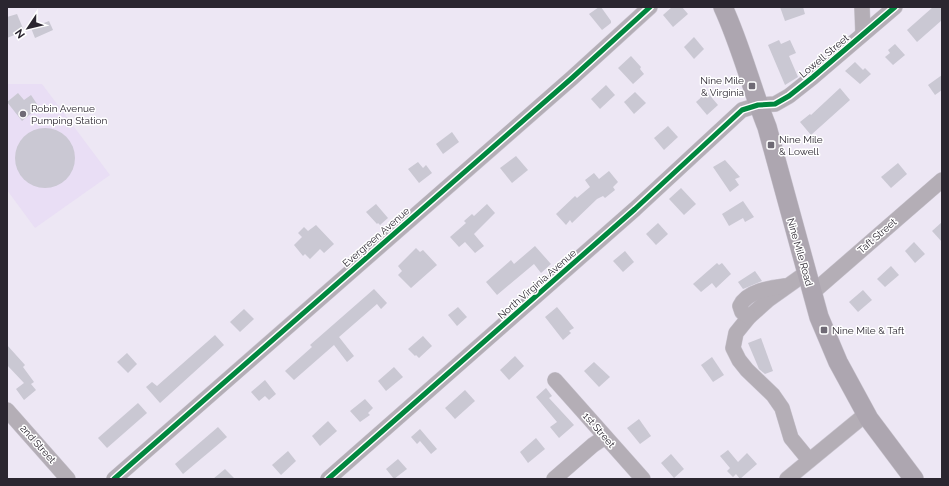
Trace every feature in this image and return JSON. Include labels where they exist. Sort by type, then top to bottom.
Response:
[{"type":"main road","name":"Nine Mile Road","points":[[724,7],[740,47],[758,105],[767,127],[819,317],[838,362],[866,414],[888,447],[914,479]]},
{"type":"street","name":"Evergreen Avenue","points":[[114,479],[572,78],[650,7]]},
{"type":"street","points":[[862,7],[863,34]]},
{"type":"street","points":[[873,7],[891,10]]},
{"type":"street","name":"Lowell Street","points":[[758,105],[776,104],[788,96],[891,10]]},
{"type":"street","name":"North Virginia Avenue","points":[[328,479],[635,209],[742,110],[758,105]]},
{"type":"street","name":"Taft Street","points":[[812,293],[942,180]]},
{"type":"street","points":[[806,273],[768,300],[749,317],[736,333],[733,348],[743,365],[774,395],[788,424],[791,438],[809,460]]},
{"type":"street","name":"1st Street","points":[[555,380],[643,479]]},
{"type":"street","name":"2nd Street","points":[[7,410],[68,479]]},
{"type":"street","points":[[787,479],[866,414]]},
{"type":"street","points":[[554,479],[593,445],[606,437]]},
{"type":"shaded area","points":[[7,84],[42,84],[110,175],[35,228],[7,190]]},
{"type":"building","points":[[601,7],[611,21],[611,23],[602,30],[589,14]]},
{"type":"building","points":[[672,7],[682,7],[688,14],[673,27],[663,15]]},
{"type":"building","points":[[780,7],[803,7],[805,14],[785,21]]},
{"type":"building","points":[[933,7],[942,7],[942,20],[917,42],[907,30]]},
{"type":"building","points":[[17,14],[24,31],[7,38],[7,17]]},
{"type":"building","points":[[49,21],[53,30],[35,38],[31,28]]},
{"type":"building","points":[[694,37],[704,49],[694,59],[684,47]]},
{"type":"building","points":[[779,40],[781,44],[790,40],[796,53],[789,56],[798,77],[785,85],[768,45]]},
{"type":"building","points":[[895,44],[905,55],[893,65],[885,57],[890,53],[888,50]]},
{"type":"building","points":[[631,56],[641,67],[640,69],[644,74],[633,84],[618,68]]},
{"type":"building","points":[[855,62],[863,70],[865,68],[871,74],[860,84],[845,71]]},
{"type":"building","points":[[942,75],[942,90],[935,95],[928,85]]},
{"type":"building","points":[[606,85],[615,95],[600,109],[591,99]]},
{"type":"building","points":[[840,88],[850,100],[811,135],[800,122],[810,114],[811,115]]},
{"type":"building","points":[[635,92],[646,103],[634,114],[624,102]]},
{"type":"building","points":[[707,92],[718,105],[707,115],[696,102]]},
{"type":"building","name":"Robin Avenue Pumping Station","points":[[18,93],[24,100],[31,95],[39,107],[22,121],[7,102]]},
{"type":"building","points":[[668,126],[678,137],[664,150],[654,138]]},
{"type":"building","points":[[45,128],[62,133],[70,141],[75,158],[70,175],[62,183],[45,188],[28,183],[20,175],[15,158],[20,141],[28,133]]},
{"type":"building","points":[[452,132],[459,142],[443,154],[436,144]]},
{"type":"building","points":[[516,156],[528,170],[512,183],[500,168]]},
{"type":"building","points":[[725,160],[740,177],[735,179],[739,185],[730,192],[713,167]]},
{"type":"building","points":[[418,162],[423,168],[426,165],[432,173],[419,183],[408,169]]},
{"type":"building","points":[[898,163],[907,174],[891,188],[881,177]]},
{"type":"building","points":[[609,171],[618,182],[613,187],[615,190],[605,198],[603,196],[597,199],[572,223],[570,220],[566,225],[556,214],[575,196],[577,198],[590,187],[585,180],[594,173],[599,179]]},
{"type":"building","points":[[681,188],[696,204],[684,215],[669,199]]},
{"type":"building","points":[[743,201],[754,217],[745,222],[743,218],[729,226],[722,214]]},
{"type":"building","points":[[376,204],[388,218],[380,225],[378,223],[377,224],[366,212]]},
{"type":"building","points":[[487,204],[495,213],[474,234],[484,246],[475,253],[465,242],[459,247],[450,237],[466,223],[464,221],[472,214],[474,216]]},
{"type":"building","points":[[942,222],[942,242],[932,231]]},
{"type":"building","points":[[658,223],[668,234],[656,245],[646,234]]},
{"type":"building","points":[[316,225],[334,244],[324,253],[320,249],[310,259],[305,254],[303,256],[294,245],[302,237],[298,233],[304,227],[308,231]]},
{"type":"building","points":[[914,242],[925,254],[915,263],[905,251]]},
{"type":"building","points":[[535,246],[551,264],[541,273],[534,264],[497,295],[486,282],[511,260],[514,264]]},
{"type":"building","points":[[416,248],[420,252],[423,250],[437,265],[411,288],[398,275],[402,271],[398,266]]},
{"type":"building","points":[[625,251],[634,262],[623,272],[613,261]]},
{"type":"building","points":[[717,263],[719,265],[722,263],[731,274],[716,288],[712,283],[701,292],[693,284]]},
{"type":"building","points":[[891,266],[899,275],[885,287],[877,279]]},
{"type":"building","points":[[755,271],[762,281],[743,289],[738,282]]},
{"type":"building","points":[[374,289],[387,303],[381,309],[377,304],[339,337],[354,356],[347,362],[334,345],[294,380],[285,371],[312,347],[310,345]]},
{"type":"building","points":[[863,290],[872,300],[858,312],[849,302]]},
{"type":"building","points":[[458,307],[467,317],[457,326],[448,315]]},
{"type":"building","points":[[557,307],[574,328],[569,331],[571,333],[563,340],[545,317]]},
{"type":"building","points":[[244,309],[254,319],[240,332],[230,322]]},
{"type":"building","points":[[215,335],[224,345],[160,403],[146,387],[152,382],[157,386]]},
{"type":"building","points":[[423,336],[432,346],[419,358],[408,349]]},
{"type":"building","points":[[761,338],[773,371],[765,374],[759,369],[748,343]]},
{"type":"building","points":[[7,345],[25,365],[23,367],[34,382],[31,384],[36,390],[24,400],[16,389],[24,383],[7,365]]},
{"type":"building","points":[[127,353],[137,364],[128,373],[117,362]]},
{"type":"building","points":[[515,356],[524,366],[509,380],[500,370]]},
{"type":"building","points":[[712,357],[724,375],[713,382],[701,365]]},
{"type":"building","points":[[594,362],[610,377],[599,387],[584,371]]},
{"type":"building","points":[[394,367],[403,377],[386,391],[378,381]]},
{"type":"building","points":[[265,380],[276,394],[269,400],[265,396],[259,401],[251,392]]},
{"type":"building","points":[[546,388],[552,396],[549,398],[574,425],[559,438],[550,427],[557,422],[536,397]]},
{"type":"building","points":[[465,390],[475,401],[455,419],[445,408]]},
{"type":"building","points":[[365,399],[373,408],[368,413],[370,415],[360,422],[350,411]]},
{"type":"building","points":[[138,403],[147,413],[107,448],[98,438]]},
{"type":"building","points":[[639,419],[651,436],[640,444],[627,428]]},
{"type":"building","points":[[328,421],[337,431],[320,446],[312,436]]},
{"type":"building","points":[[218,427],[227,437],[183,474],[175,464]]},
{"type":"building","points":[[420,429],[437,449],[431,454],[420,441],[417,444],[411,437]]},
{"type":"building","points":[[536,438],[545,449],[528,463],[520,452]]},
{"type":"building","points":[[728,450],[738,462],[747,453],[757,464],[740,479],[736,474],[733,477],[727,471],[730,468],[720,456]]},
{"type":"building","points":[[288,451],[296,461],[281,475],[272,465]]},
{"type":"building","points":[[671,454],[684,469],[674,478],[661,463]]},
{"type":"building","points":[[398,459],[407,469],[394,479],[386,469]]},
{"type":"building","points":[[225,469],[235,479],[213,479]]},
{"type":"cycle path","points":[[114,479],[572,78],[650,7]]},
{"type":"cycle path","points":[[328,479],[635,209],[742,110],[758,105],[775,104],[789,96],[895,7]]},
{"type":"place","name":"Nine Mile & Virginia","points":[[752,86]]},
{"type":"place","name":"Robin Avenue Pumping Station","points":[[23,114]]},
{"type":"place","name":"Nine Mile & Lowell","points":[[771,145]]},
{"type":"place","name":"Nine Mile & Taft","points":[[824,330]]}]
